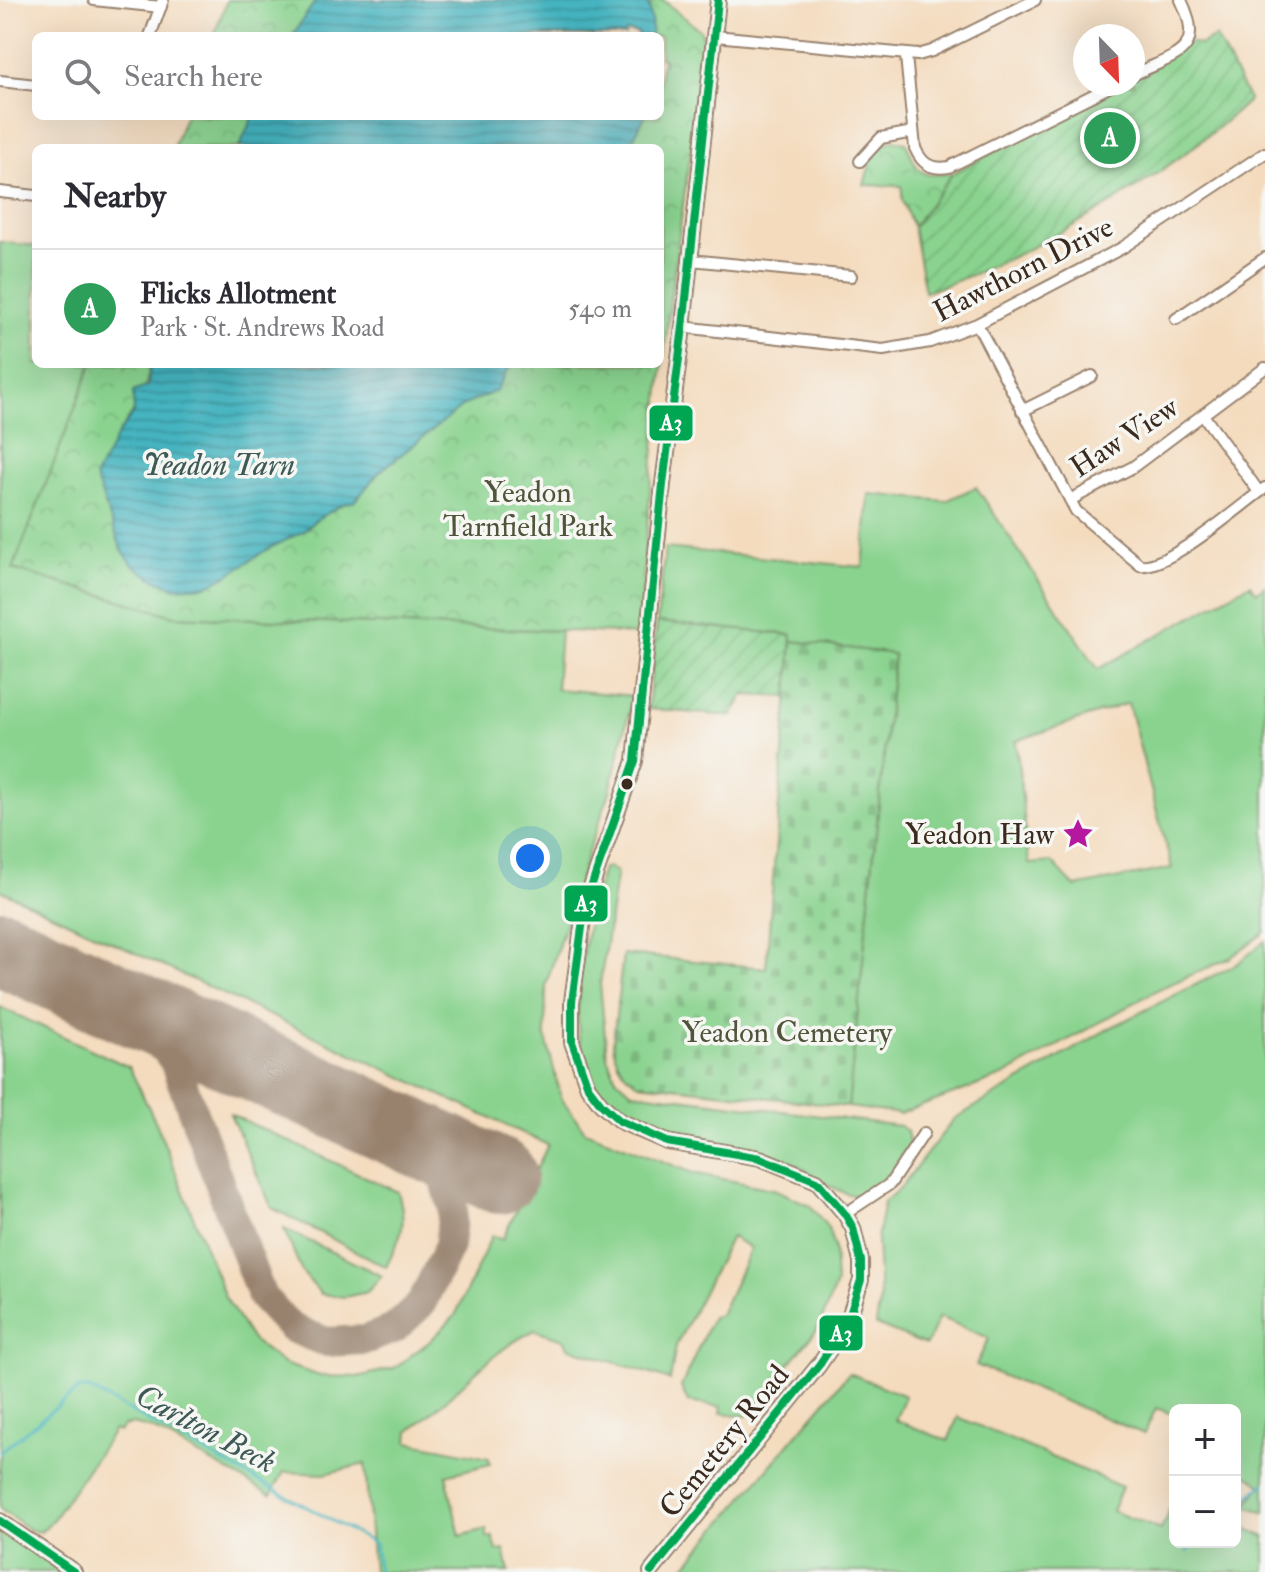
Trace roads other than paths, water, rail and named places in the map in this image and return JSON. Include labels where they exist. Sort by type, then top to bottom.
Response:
[{"type":"street","points":[[94,0],[162,4],[152,32]]},
{"type":"street","name":"Cemetery Road","points":[[651,1572],[819,1365],[847,1324],[861,1280],[861,1261],[853,1228],[817,1181],[760,1158],[667,1142],[620,1121],[588,1087],[572,1042],[572,1002],[585,905],[635,761],[718,0]]},
{"type":"street","points":[[715,36],[906,56],[932,51],[1035,0]]},
{"type":"street","points":[[1145,69],[1176,54],[1189,42],[1192,26],[1181,0]]},
{"type":"street","points":[[906,56],[915,148],[927,165],[937,169],[949,167],[1091,96]]},
{"type":"street","points":[[0,81],[32,85]]},
{"type":"street","points":[[860,161],[881,138],[913,132]]},
{"type":"street","name":"Hawthorn Drive","points":[[683,327],[883,350],[930,342],[977,324],[1122,248],[1265,153]]},
{"type":"street","points":[[0,192],[32,196]]},
{"type":"street","points":[[1176,319],[1265,258]]},
{"type":"street","points":[[691,260],[851,276]]},
{"type":"street","points":[[977,324],[1079,515],[1140,565],[1146,566],[1187,546],[1262,490]]},
{"type":"street","name":"Haw View","points":[[1070,500],[1133,467],[1265,368]]},
{"type":"street","points":[[1022,411],[1092,376]]},
{"type":"street","name":"Haw View","points":[[1203,415],[1262,490]]},
{"type":"street","points":[[845,1214],[890,1184],[924,1133]]},
{"type":"street","points":[[0,1521],[74,1572]]},
{"type":"water","points":[[316,0],[646,0],[651,17],[651,32],[295,32]]},
{"type":"water","points":[[251,120],[643,120],[630,144],[241,144]]},
{"type":"water","name":"Yeadon Tarn","points":[[150,368],[510,368],[496,391],[464,405],[379,472],[355,501],[343,504],[314,521],[304,531],[206,586],[176,588],[152,578],[132,564],[121,548],[95,477],[119,432],[134,413],[133,392],[148,386]]},
{"type":"waterway","name":"Carlton Beck","points":[[0,1452],[79,1389],[89,1389],[375,1544],[378,1572]]},
{"type":"waterway","points":[[1241,1502],[1265,1484]]},
{"type":"waterway","points":[[1187,1552],[1191,1548]]},
{"type":"place","name":"Flicks Allotment","points":[[1110,138]]},
{"type":"place","name":"Yeadon Haw","points":[[1078,834]]},
{"type":"park label","name":"Yeadon Tarnfield Park","points":[[528,509]]},
{"type":"park label","name":"Yeadon Cemetery","points":[[787,1032]]}]
